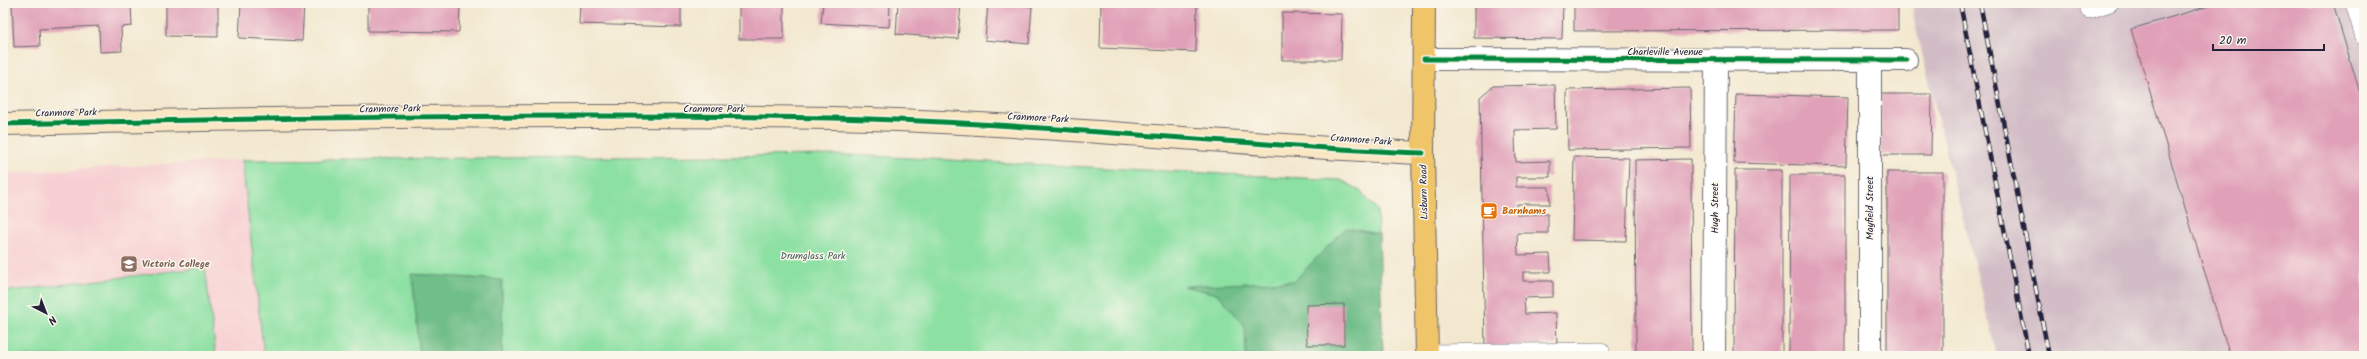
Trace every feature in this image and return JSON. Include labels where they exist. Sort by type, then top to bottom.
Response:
[{"type":"main road","name":"Lisburn Road","points":[[1424,3],[1423,153],[1427,355]]},
{"type":"street","name":"Charleville Avenue","points":[[1424,59],[1716,61],[1906,60]]},
{"type":"street","name":"Mayfield Street","points":[[1870,60],[1870,356]]},
{"type":"street","name":"Hugh Street","points":[[1714,356],[1716,61]]},
{"type":"street","name":"Cranmore Park","points":[[3,124],[486,117],[833,118],[1029,126],[1423,153]]},
{"type":"lane","points":[[2089,10],[2110,3]]},
{"type":"lane","points":[[2354,3],[2364,37]]},
{"type":"lane","points":[[1427,355],[1601,351]]},
{"type":"shaded area","points":[[1912,3],[2364,3],[2364,356],[1997,356],[1915,25]]},
{"type":"shaded area","name":"Victoria College","points":[[242,160],[264,356],[3,356],[3,173]]},
{"type":"green space","name":"Drumglass Park","points":[[851,155],[1341,180],[1360,191],[1377,210],[1383,356],[264,356],[242,160]]},
{"type":"green space","points":[[1346,228],[1379,234],[1383,356],[1246,356],[1245,326],[1218,294],[1183,286],[1294,281]]},
{"type":"green space","points":[[205,267],[216,356],[3,356],[3,292]]},
{"type":"green space","points":[[412,274],[502,280],[502,356],[420,356]]},
{"type":"building","points":[[12,3],[131,3],[132,26],[121,27],[122,51],[100,52],[99,26],[39,29],[40,46],[14,47]]},
{"type":"building","points":[[218,3],[218,37],[166,36],[166,4]]},
{"type":"building","points":[[241,3],[304,3],[302,41],[239,38]]},
{"type":"building","points":[[368,3],[460,3],[459,32],[368,31]]},
{"type":"building","points":[[580,3],[681,3],[681,27],[579,24]]},
{"type":"building","points":[[739,3],[784,3],[784,39],[739,39]]},
{"type":"building","points":[[823,3],[890,3],[889,27],[821,23]]},
{"type":"building","points":[[898,3],[961,3],[958,39],[896,34]]},
{"type":"building","points":[[988,3],[1020,3],[1019,5],[1032,7],[1029,44],[985,40]]},
{"type":"building","points":[[1101,3],[1197,3],[1196,52],[1100,48]]},
{"type":"building","points":[[1474,3],[1563,3],[1562,39],[1474,38]]},
{"type":"building","points":[[1574,3],[1898,3],[1898,30],[1574,31]]},
{"type":"building","points":[[2219,3],[2333,3],[2364,106],[2364,356],[2230,356],[2131,29]]},
{"type":"building","points":[[1282,13],[1342,14],[1341,60],[1282,60]]},
{"type":"building","points":[[1555,85],[1556,129],[1515,130],[1515,138],[1516,162],[1550,161],[1550,177],[1516,177],[1516,187],[1549,187],[1550,204],[1517,204],[1517,215],[1548,214],[1548,233],[1517,233],[1518,255],[1550,254],[1551,272],[1523,272],[1523,281],[1553,281],[1553,297],[1524,298],[1525,314],[1556,313],[1557,345],[1485,346],[1480,97],[1493,86]]},
{"type":"building","points":[[1690,88],[1691,148],[1568,150],[1567,90]]},
{"type":"building","points":[[1736,94],[1848,97],[1846,166],[1734,163]]},
{"type":"building","points":[[1881,94],[1932,94],[1931,155],[1881,155]]},
{"type":"building","points":[[1574,157],[1629,158],[1626,241],[1572,240]]},
{"type":"building","points":[[1691,159],[1692,356],[1636,356],[1635,160]]},
{"type":"building","points":[[1735,170],[1782,170],[1782,356],[1734,356]]},
{"type":"building","points":[[1887,172],[1943,172],[1943,356],[1887,356]]},
{"type":"building","points":[[1790,175],[1845,175],[1845,356],[1789,356]]},
{"type":"building","points":[[1344,304],[1344,345],[1307,345],[1306,305]]},
{"type":"railway","points":[[1960,3],[2029,356]]},
{"type":"railway","points":[[1980,3],[2049,356]]},
{"type":"cycle path","points":[[1424,59],[1906,60]]},
{"type":"cycle path","points":[[3,124],[521,116],[832,118],[980,124],[1275,145],[1423,153]]},
{"type":"place","name":"Barnhams","points":[[1489,211]]},
{"type":"place","name":"Victoria College","points":[[129,264]]}]
